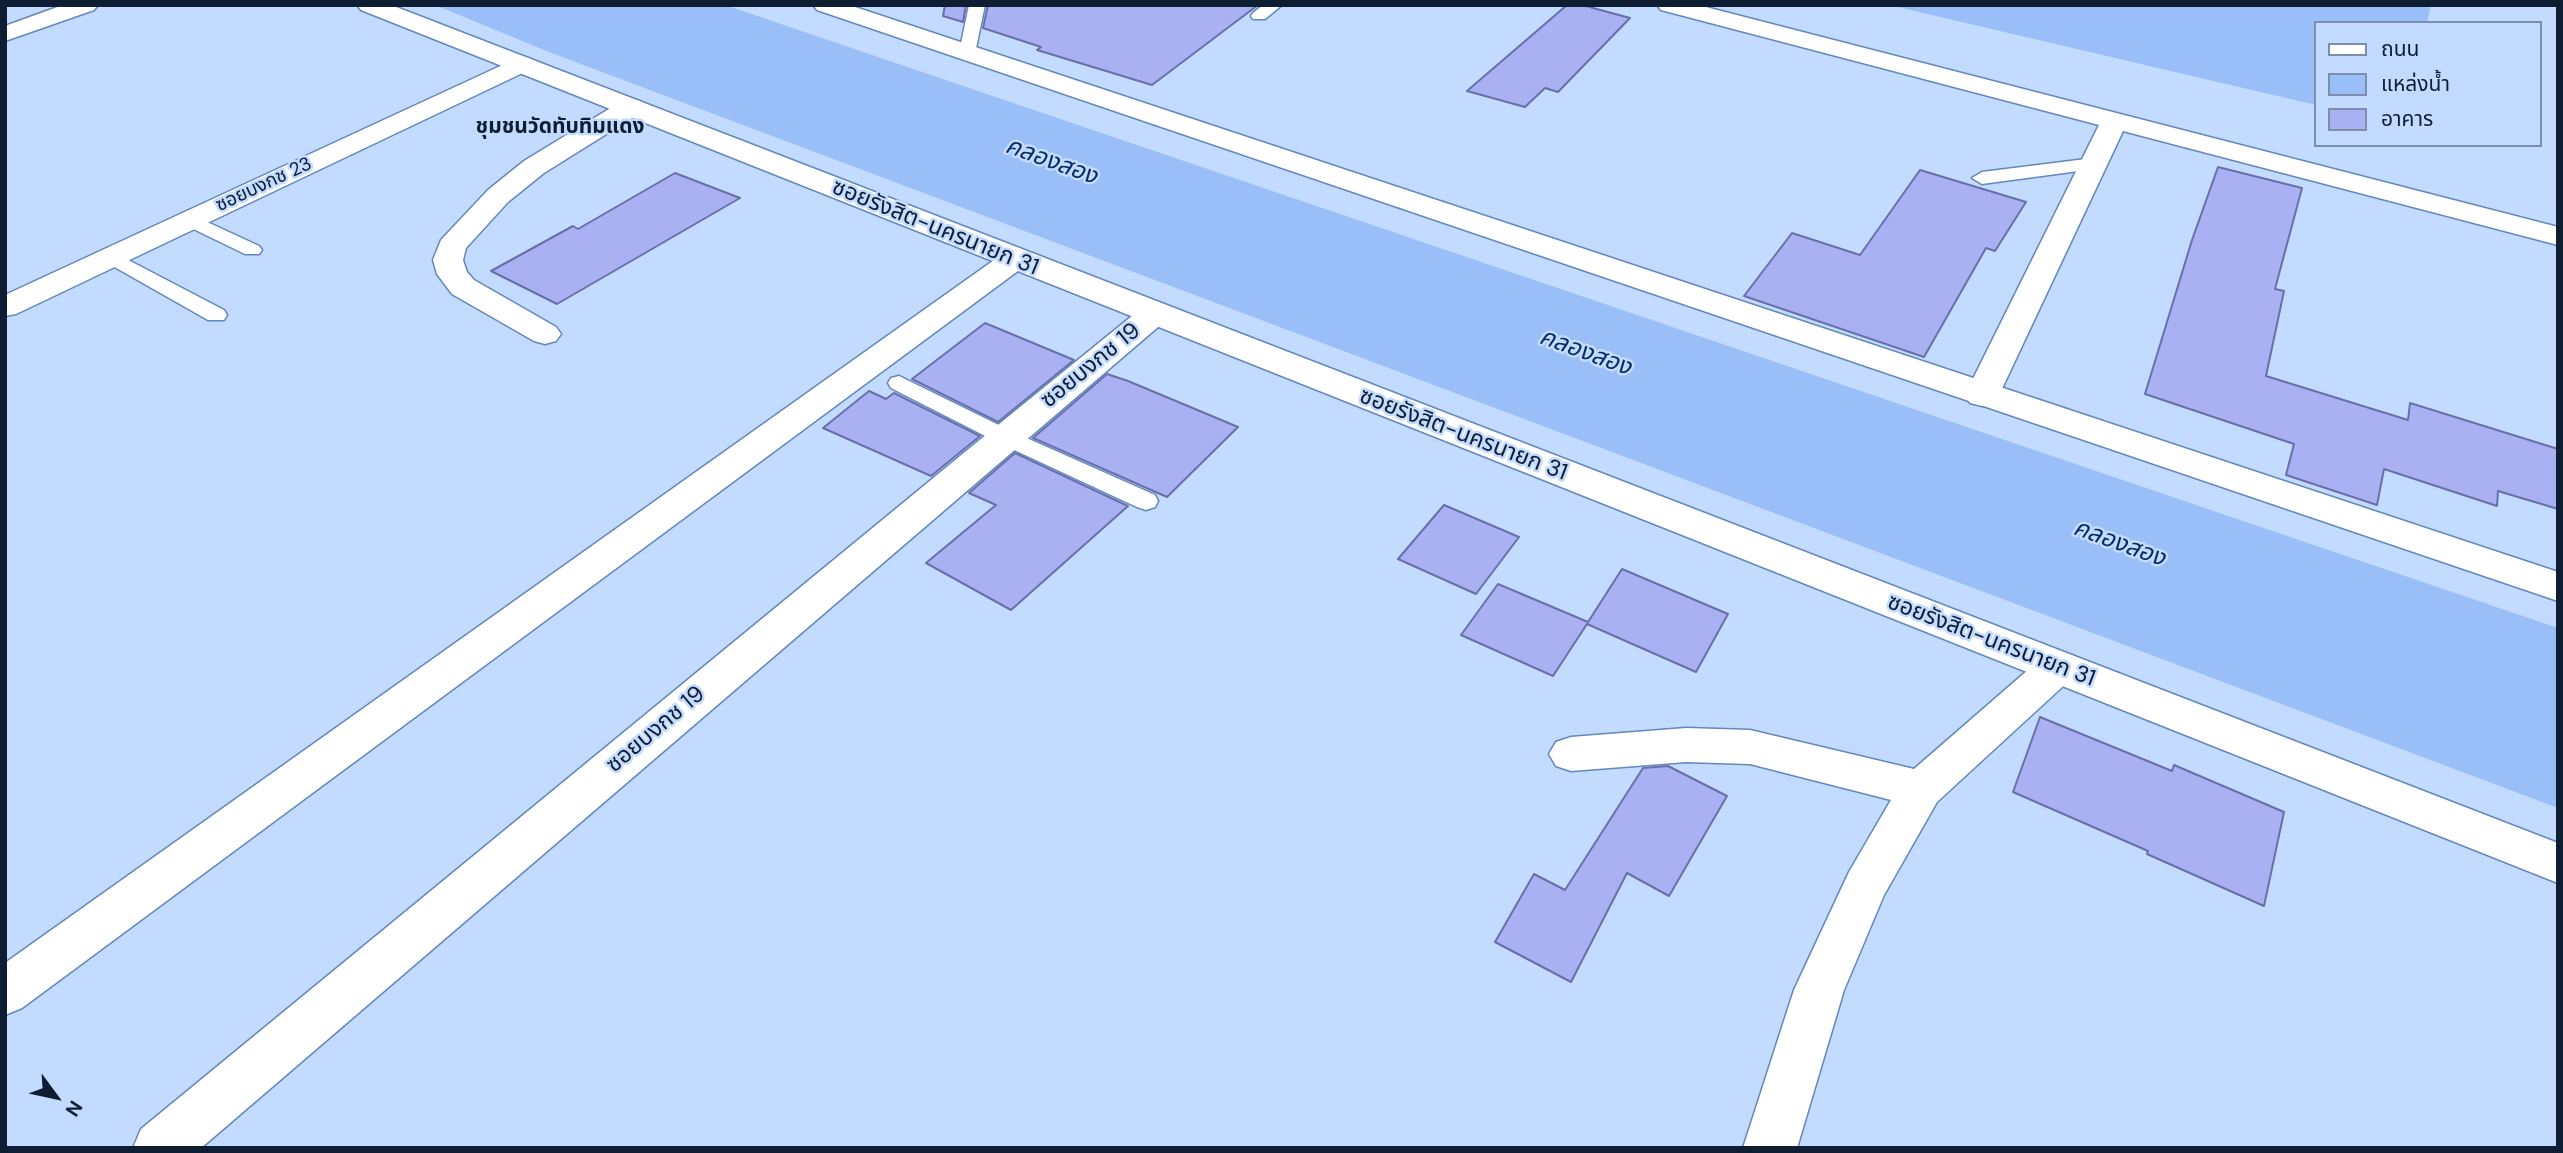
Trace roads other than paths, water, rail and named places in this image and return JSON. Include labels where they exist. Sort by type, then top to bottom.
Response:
[{"type":"street","points":[[5,34],[86,5]]},
{"type":"street","name":"ซอยรังสิต-นครนายก 31","points":[[369,5],[2558,863]]},
{"type":"street","points":[[825,5],[2558,587]]},
{"type":"street","points":[[1669,5],[2558,236]]},
{"type":"street","name":"ซอยบงกช 23","points":[[5,307],[522,64]]},
{"type":"street","points":[[545,334],[463,287],[452,274],[448,260],[452,246],[498,196],[534,167],[631,107]]},
{"type":"street","points":[[1982,395],[2114,121]]},
{"type":"street","points":[[5,992],[1015,259]]},
{"type":"street","name":"ซอยบงกช 19","points":[[160,1148],[1154,314]]},
{"type":"street","points":[[1770,1148],[1819,990],[1865,886],[1921,789],[2058,667]]},
{"type":"street","points":[[1571,754],[1686,745],[1750,747],[1921,789]]},
{"type":"lane","points":[[967,53],[977,5]]},
{"type":"lane","points":[[1259,16],[1274,5]]},
{"type":"lane","points":[[1982,178],[2094,164]]},
{"type":"lane","points":[[190,220],[253,250]]},
{"type":"lane","points":[[111,257],[216,315]]},
{"type":"lane","points":[[899,383],[1005,437],[1146,501]]},
{"type":"water","name":"คลองสอง","points":[[435,5],[725,5],[2558,628],[2558,808],[549,52]]},
{"type":"water","points":[[1889,5],[2431,5],[2427,21],[2314,21],[2314,105]]},
{"type":"district","name":"ชุมชนวัดทับทิมแดง","points":[[560,127]]}]
